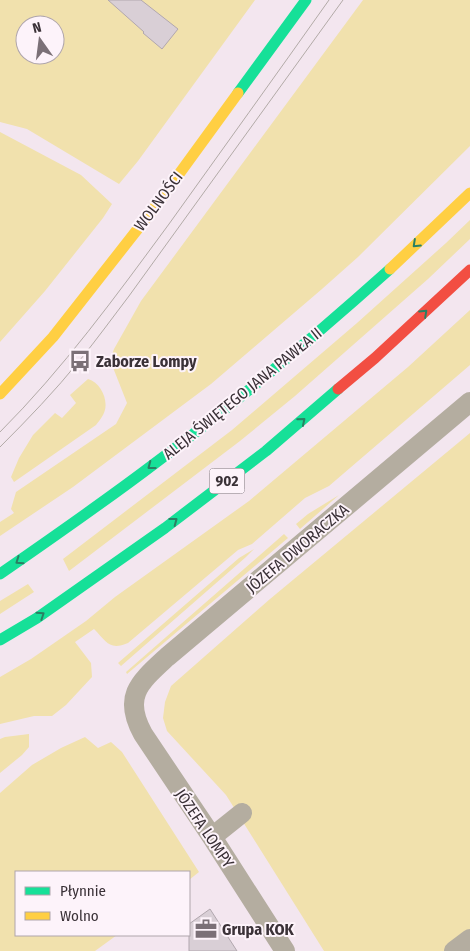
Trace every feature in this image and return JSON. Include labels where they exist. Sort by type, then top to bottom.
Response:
[{"type":"main road","name":"WOLNOŚCI","points":[[0,394],[53,337],[149,215],[306,0]]},
{"type":"main road","name":"ALEJA ŚWIĘTEGO JANA PAWŁA II","points":[[0,574],[112,495],[212,420],[312,338],[470,193]]},
{"type":"main road","name":"902","points":[[0,640],[37,618],[165,528],[266,451],[375,358],[470,270]]},
{"type":"street","name":"JÓZEFA DWORACZKA","points":[[133,702],[139,687],[145,679],[167,657],[470,402]]},
{"type":"street","name":"JÓZEFA LOMPY","points":[[133,702],[135,717],[143,734],[286,951]]},
{"type":"street","points":[[212,837],[242,813]]},
{"type":"street","points":[[454,951],[470,939]]},
{"type":"shaded area","points":[[0,0],[255,0],[138,161],[119,184],[27,129],[0,122]]},
{"type":"shaded area","points":[[363,0],[470,0],[470,146],[358,257],[211,384],[73,487],[0,536],[0,522],[14,513],[11,509],[16,492],[116,424],[127,403],[110,360],[114,349],[141,301]]},
{"type":"shaded area","points":[[0,132],[81,175],[112,204],[45,291],[0,342]]},
{"type":"shaded area","points":[[470,220],[470,239],[428,279],[295,396],[240,441],[69,571],[63,559],[232,430],[357,323]]},
{"type":"shaded area","points":[[470,310],[470,365],[329,486],[305,498],[252,544],[238,550],[128,643],[116,646],[108,644],[94,629],[75,642],[91,663],[92,677],[66,705],[52,716],[34,716],[0,724],[0,677],[31,659],[86,621],[115,597],[249,501],[408,367]]},
{"type":"shaded area","points":[[88,379],[101,389],[105,399],[105,410],[96,425],[14,482],[11,477],[19,458],[33,435],[55,413],[62,418],[76,403],[70,395]]},
{"type":"shaded area","points":[[470,433],[470,951],[324,951],[226,795],[167,731],[163,718],[165,702],[171,686],[270,599]]},
{"type":"shaded area","points":[[339,495],[300,529],[296,524],[308,514]]},
{"type":"shaded area","points":[[284,534],[288,538],[127,674],[126,672]]},
{"type":"shaded area","points":[[254,549],[121,666],[118,663],[239,558]]},
{"type":"shaded area","points":[[28,584],[34,592],[0,614],[0,601]]},
{"type":"shaded area","points":[[29,734],[29,747],[0,773],[0,739]]},
{"type":"shaded area","points":[[85,737],[98,748],[111,742],[122,752],[199,872],[190,879],[190,871],[15,871],[15,936],[116,936],[95,951],[0,951],[0,793],[32,765]]},
{"type":"building","points":[[108,0],[141,0],[178,29],[162,49]]},
{"type":"building","name":"Grupa KOK","points":[[210,909],[237,951],[189,951],[190,923]]},
{"type":"tram line","points":[[0,432],[46,383],[109,305],[329,0]]},
{"type":"tram line","points":[[0,447],[51,394],[99,336],[343,0]]},
{"type":"traffic: fast","points":[[238,93],[306,0]]},
{"type":"traffic: fast","points":[[0,574],[185,441],[304,344],[390,269]]},
{"type":"traffic: fast","points":[[0,640],[37,618],[165,528],[266,451],[338,389]]},
{"type":"traffic: slow","points":[[0,394],[53,337],[155,207],[238,93]]},
{"type":"traffic: slow","points":[[390,269],[470,193]]},
{"type":"traffic: jam","points":[[338,389],[375,358],[470,270]]},
{"type":"place","name":"Zaborze Lompy","points":[[80,361]]},
{"type":"place","name":"Grupa KOK","points":[[206,929]]}]
